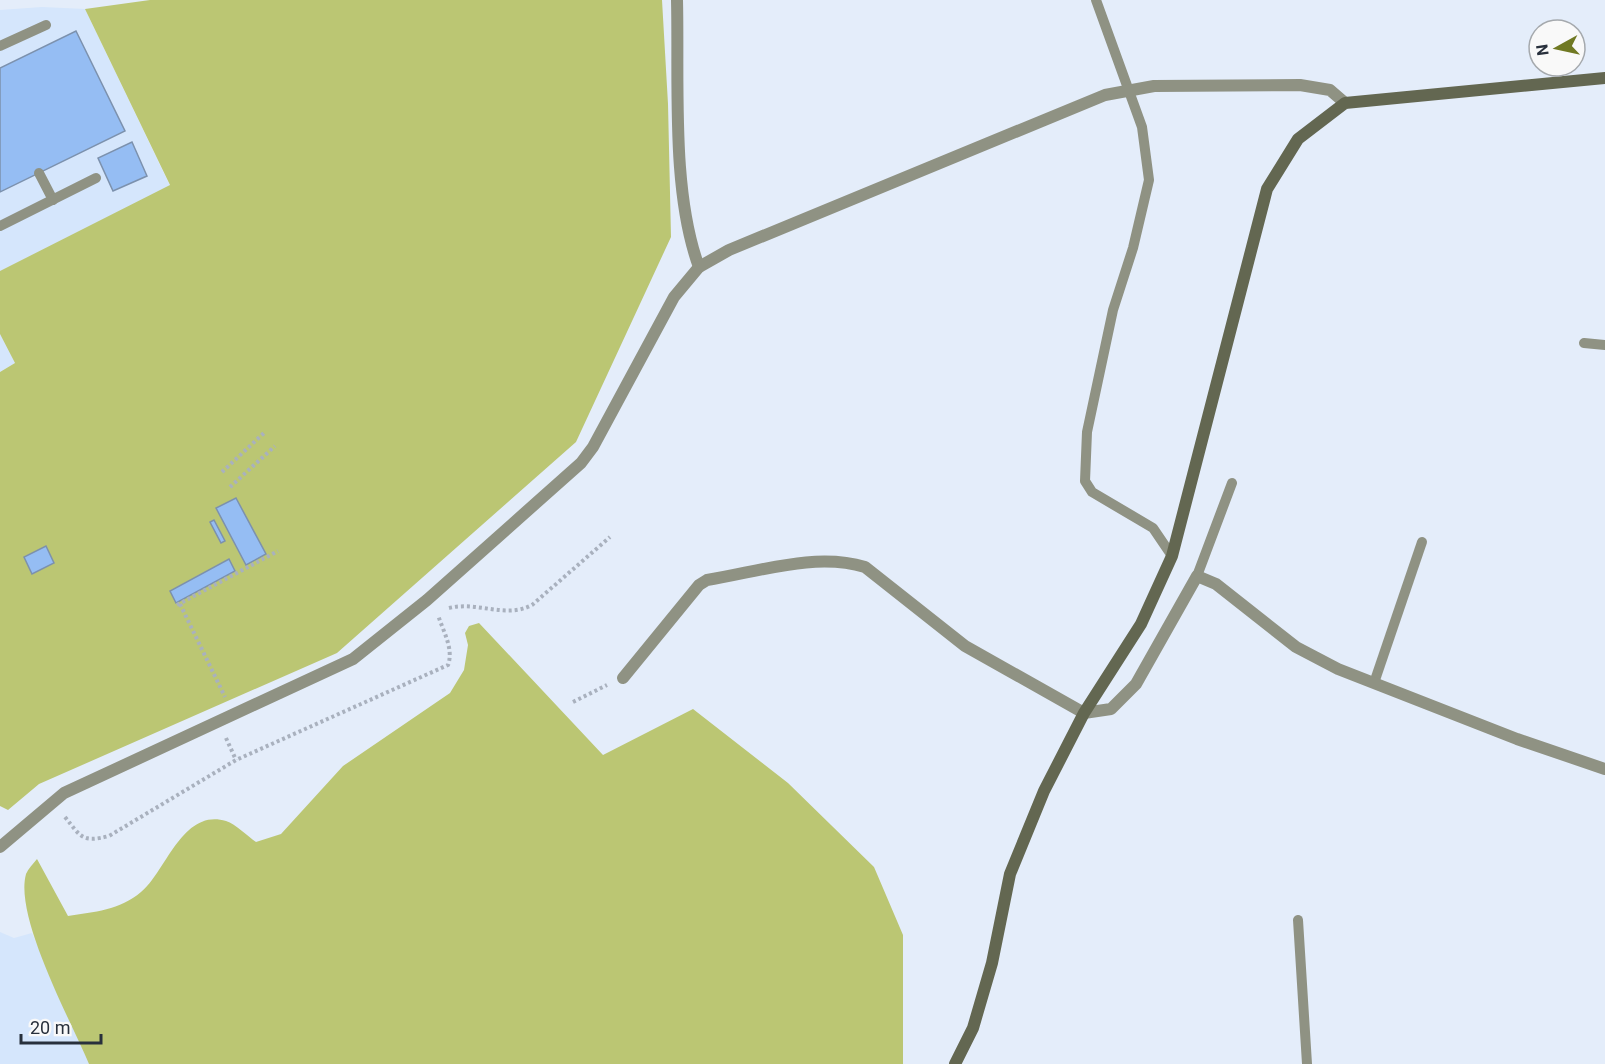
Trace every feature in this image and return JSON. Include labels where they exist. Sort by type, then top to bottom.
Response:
[{"type":"street","points":[[677,0],[681,186],[692,247],[699,267]]},
{"type":"street","points":[[956,1064],[973,1028],[992,963],[1010,874],[1044,791],[1084,713],[1141,624],[1172,556],[1267,189],[1298,139],[1345,103],[1605,78]]},
{"type":"street","points":[[0,847],[64,793],[354,658],[427,600],[581,463],[593,447],[674,297],[699,267],[729,250],[1105,95],[1154,86],[1300,85],[1330,90],[1345,103]]},
{"type":"street","points":[[623,678],[699,585],[707,580],[823,561],[845,561],[865,567],[964,646],[1084,713],[1111,709],[1136,684],[1197,576],[1216,584],[1296,646],[1338,669],[1517,739],[1605,769]]},
{"type":"lane","points":[[1096,0],[1142,128],[1149,180],[1133,248],[1113,310],[1087,432],[1085,480],[1092,492],[1153,528],[1172,556]]},
{"type":"lane","points":[[0,46],[46,25]]},
{"type":"lane","points":[[39,173],[53,200]]},
{"type":"lane","points":[[0,226],[96,178]]},
{"type":"lane","points":[[1584,343],[1605,345]]},
{"type":"lane","points":[[1197,576],[1232,483]]},
{"type":"lane","points":[[1374,683],[1422,542]]},
{"type":"lane","points":[[1298,920],[1307,1064]]},
{"type":"path","points":[[222,472],[265,432]]},
{"type":"path","points":[[230,487],[275,446]]},
{"type":"path","points":[[52,802],[80,836],[91,841],[108,836],[236,760],[448,665],[451,657],[450,649],[436,611],[467,605],[505,612],[520,611],[532,605],[610,537]]},
{"type":"path","points":[[225,697],[178,605],[278,552]]},
{"type":"path","points":[[573,702],[623,678]]},
{"type":"shaded area","points":[[42,7],[85,9],[170,186],[0,271],[0,10]]},
{"type":"shaded area","points":[[0,334],[15,363],[0,372]]},
{"type":"shaded area","points":[[0,932],[14,938],[32,933],[89,1064],[0,1064]]},
{"type":"green space","points":[[150,0],[662,0],[668,104],[671,237],[576,442],[337,653],[39,784],[8,810],[0,806],[0,372],[15,363],[0,334],[0,271],[170,185],[85,9]]},
{"type":"green space","points":[[479,623],[603,755],[693,709],[788,783],[874,867],[903,935],[903,1064],[89,1064],[46,969],[28,916],[25,893],[26,874],[29,868],[37,859],[68,916],[106,909],[133,898],[150,883],[186,832],[198,824],[211,819],[226,821],[238,827],[256,842],[281,834],[343,766],[450,693],[464,670],[468,645],[465,633],[469,626]]},
{"type":"building","points":[[76,31],[125,131],[0,192],[0,68]]},
{"type":"building","points":[[132,142],[147,176],[113,191],[98,158]]},
{"type":"building","points":[[236,498],[266,554],[246,565],[216,508]]},
{"type":"building","points":[[214,520],[225,541],[221,543],[210,522]]},
{"type":"building","points":[[46,546],[54,563],[32,574],[24,557]]},
{"type":"building","points":[[229,559],[235,571],[176,603],[170,591]]}]
